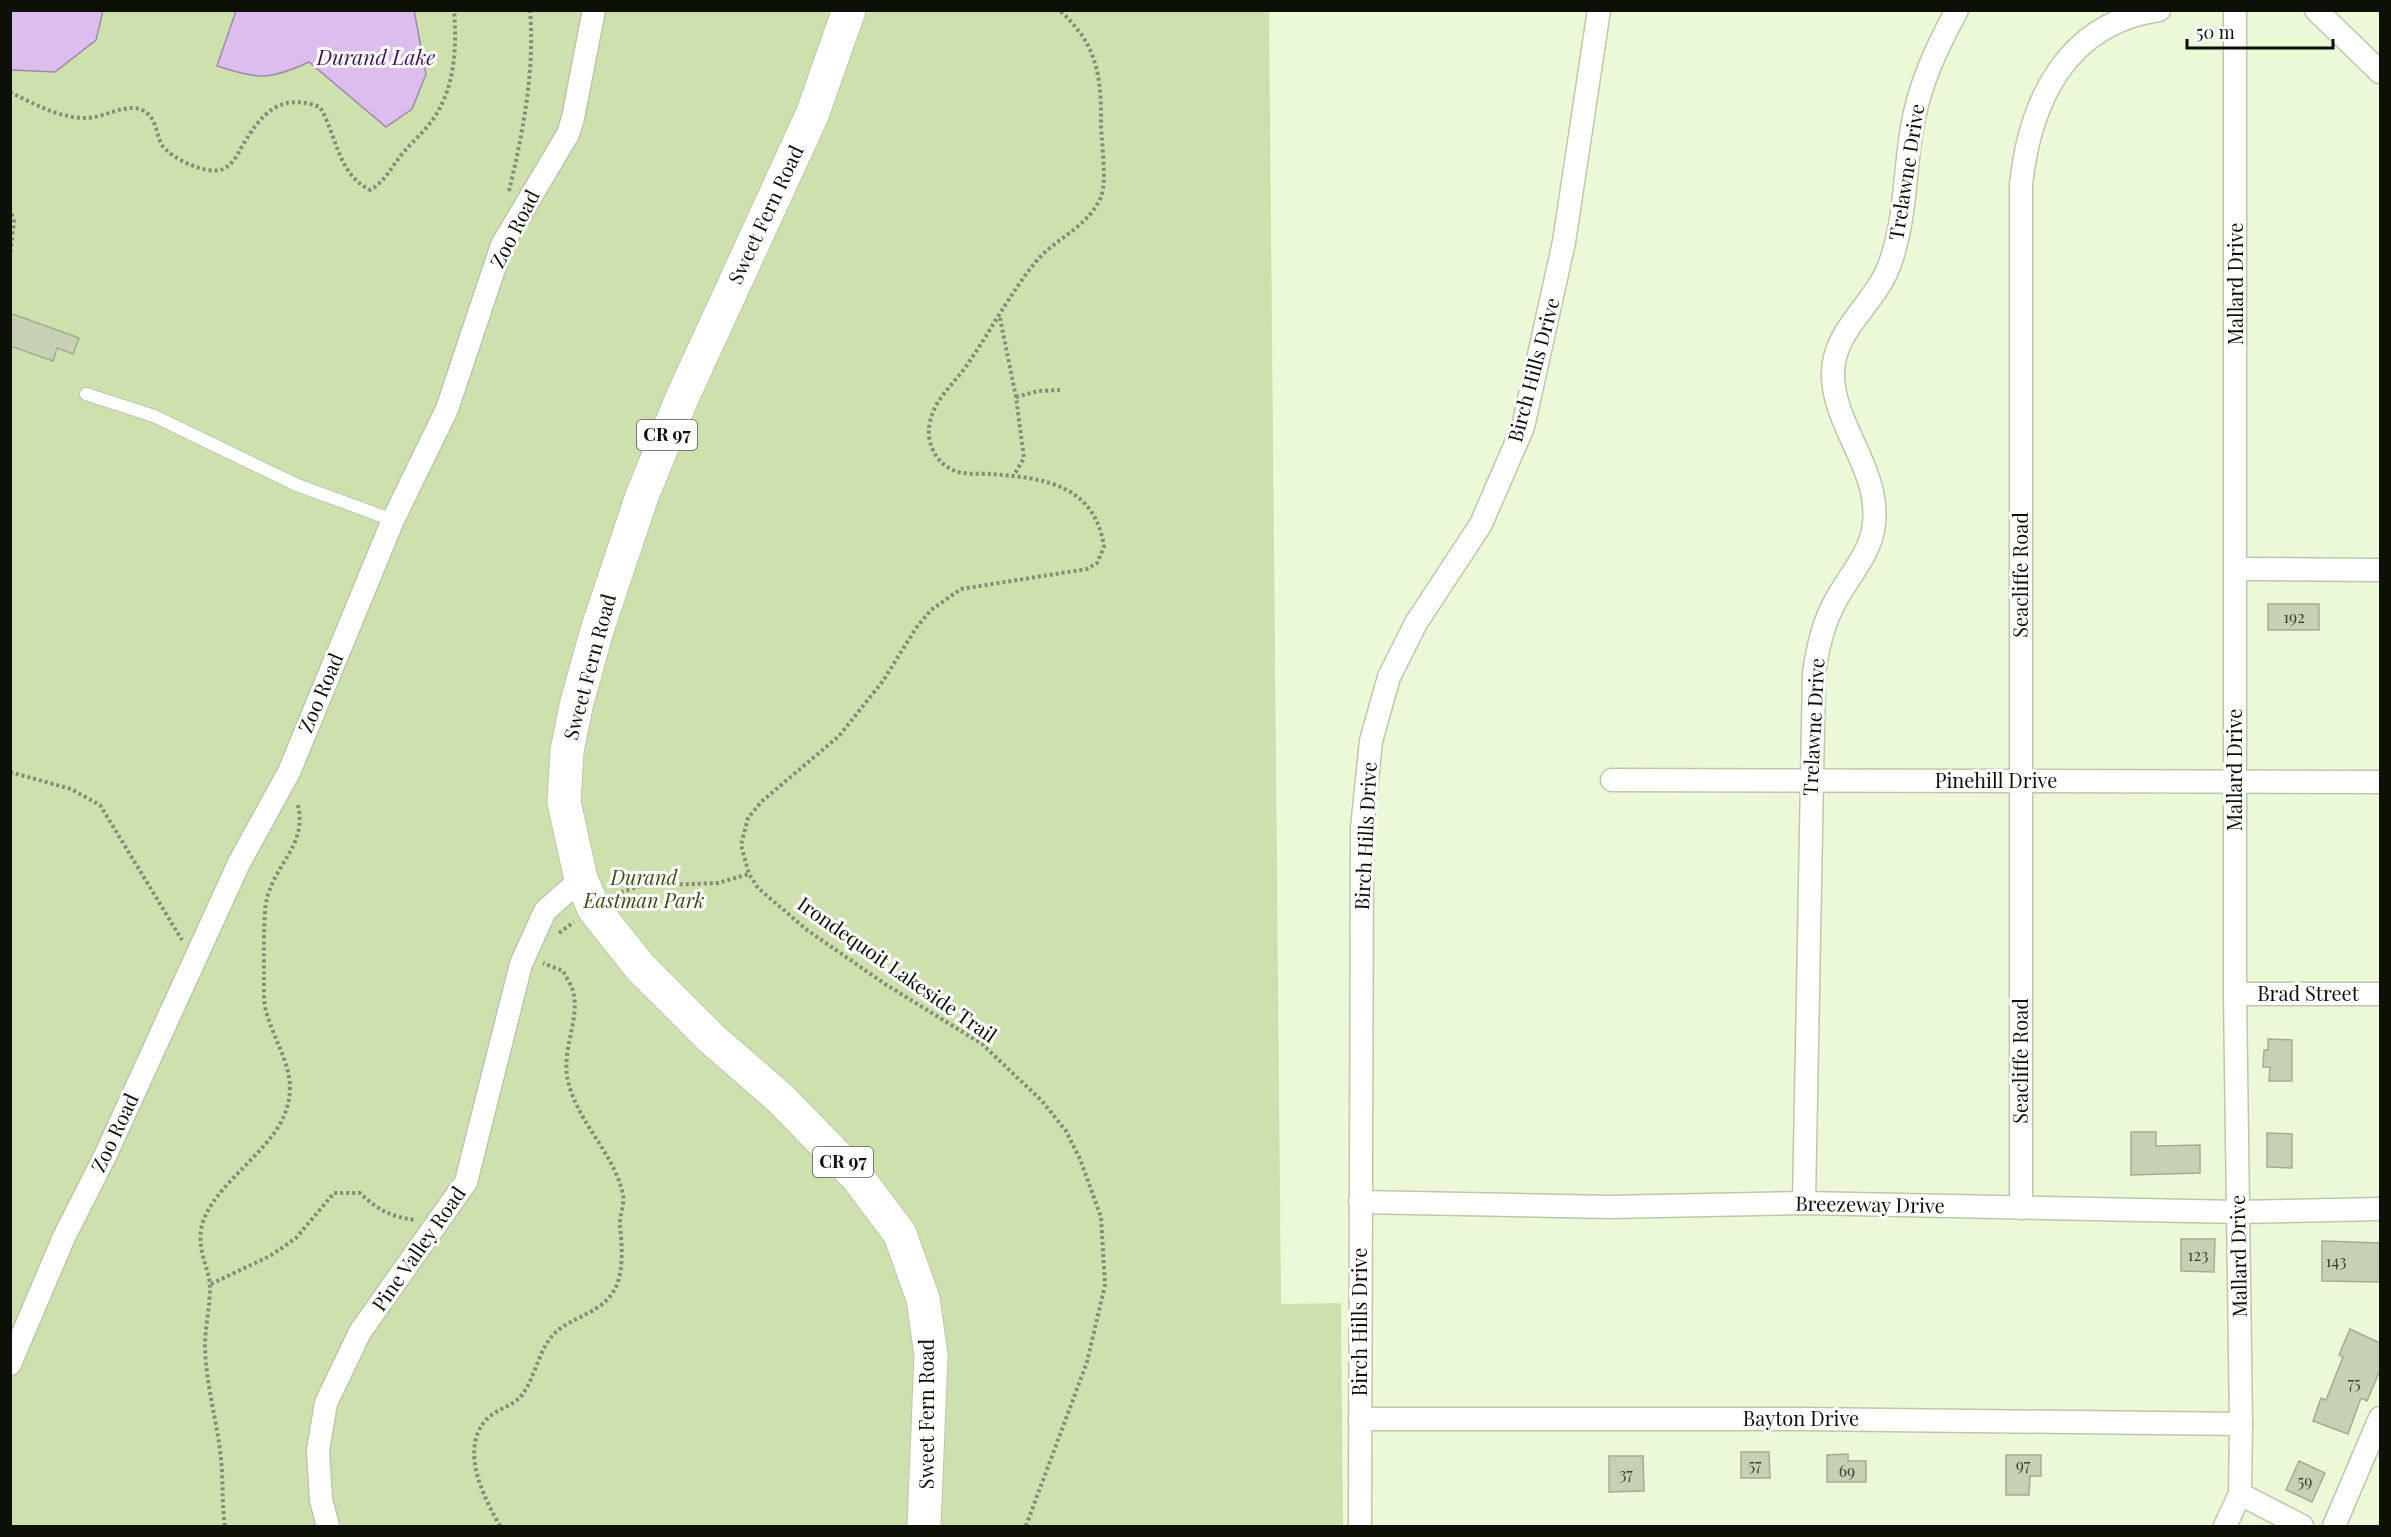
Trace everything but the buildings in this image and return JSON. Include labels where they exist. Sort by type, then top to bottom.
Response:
[{"type":"main road","name":"Sweet Fern Road","points":[[849,10],[812,115],[682,398],[642,496],[598,627],[577,702],[567,751],[564,802],[587,894],[640,967],[712,1039],[781,1099],[858,1178],[900,1234],[923,1299],[931,1354],[924,1527]]},
{"type":"street","name":"Zoo Road","points":[[10,1364],[64,1237],[195,962],[239,863],[289,772],[393,520],[447,409],[502,245],[568,134],[594,10]]},
{"type":"street","name":"Birch Hills Drive","points":[[1360,1527],[1362,828],[1371,741],[1389,677],[1416,623],[1481,524],[1523,427],[1564,242],[1599,10]]},
{"type":"street","name":"Trelawne Drive","points":[[1804,1203],[1810,780],[1818,650],[1825,623],[1835,602],[1865,554],[1872,537],[1874,520],[1872,490],[1834,388],[1835,353],[1855,318],[1877,289],[1895,250],[1900,230],[1908,156],[1918,99],[1934,53],[1957,10]]},
{"type":"street","name":"Seacliffe Road","points":[[2021,1208],[2021,184],[2024,158],[2041,100],[2054,75],[2073,52],[2096,33],[2123,19],[2159,10]]},
{"type":"street","name":"Mallard Drive","points":[[2225,1527],[2240,1494],[2241,1424],[2234,781],[2235,10]]},
{"type":"street","points":[[2316,10],[2380,72]]},
{"type":"street","points":[[2236,569],[2380,570]]},
{"type":"street","name":"Pinehill Drive","points":[[1612,780],[2380,782]]},
{"type":"street","name":"Pine Valley Road","points":[[328,1527],[321,1500],[318,1450],[326,1403],[360,1332],[466,1182],[521,964],[545,910],[587,894]]},
{"type":"street","name":"Brad Street","points":[[2235,994],[2380,994]]},
{"type":"street","name":"Breezeway Drive","points":[[1360,1202],[1609,1207],[1804,1203],[2238,1212],[2380,1209]]},
{"type":"street","points":[[2334,1527],[2380,1418]]},
{"type":"street","name":"Bayton Drive","points":[[1360,1419],[1804,1419],[2241,1424]]},
{"type":"street","points":[[2240,1494],[2302,1527]]},
{"type":"lane","points":[[86,394],[154,416],[297,485],[393,520]]},
{"type":"path","points":[[10,92],[33,103],[76,118],[91,118],[129,108],[140,109],[149,114],[163,147],[192,166],[208,171],[223,169],[234,160],[250,134],[270,110],[286,102],[303,101],[320,107],[328,121],[344,167],[353,179],[369,190],[381,184],[401,155],[434,118],[448,90],[454,66],[454,10]]},
{"type":"path","points":[[507,196],[525,111],[532,28],[530,10]]},
{"type":"path","name":"Irondequoit Lakeside Trail","points":[[1026,1527],[1087,1362],[1105,1285],[1101,1216],[1080,1159],[1066,1131],[1042,1101],[982,1044],[885,984],[807,930],[758,888],[748,874],[741,845],[748,818],[761,802],[793,772],[839,736],[883,681],[916,628],[931,610],[961,589],[1087,569],[1097,563],[1104,547],[1102,531],[1096,516],[1083,502],[1060,485],[1014,475],[957,472],[943,464],[933,451],[929,435],[931,418],[939,400],[961,374],[1035,262],[1077,228],[1092,212],[1102,195],[1101,91],[1089,43],[1075,24],[1059,10]]},
{"type":"path","points":[[10,208],[14,222],[10,255]]},
{"type":"path","points":[[1000,317],[1016,397],[1024,458],[1014,475]]},
{"type":"path","points":[[1016,397],[1038,391],[1060,390]]},
{"type":"path","points":[[10,772],[71,789],[100,805],[195,962]]},
{"type":"path","points":[[225,1527],[221,1505],[222,1472],[214,1406],[206,1375],[205,1343],[210,1285],[201,1257],[201,1230],[208,1209],[245,1166],[267,1145],[284,1118],[292,1085],[265,1009],[264,973],[267,900],[275,876],[299,835],[299,810],[289,772]]},
{"type":"path","points":[[554,937],[587,894],[616,893],[641,886],[718,883],[748,874]]},
{"type":"path","points":[[501,1527],[485,1500],[477,1473],[475,1442],[485,1421],[522,1396],[544,1350],[560,1329],[600,1307],[615,1289],[622,1241],[619,1217],[624,1197],[616,1175],[569,1085],[565,1059],[573,1012],[573,992],[563,970],[544,963],[521,964]]},
{"type":"path","points":[[210,1285],[270,1256],[296,1238],[334,1192],[360,1193],[375,1208],[393,1217],[438,1222]]},
{"type":"green space","name":"Durand Eastman Park","points":[[11,11],[1269,11],[1281,1304],[1341,1303],[1343,1526],[11,1526]]},
{"type":"water","points":[[11,10],[103,11],[96,40],[55,72],[11,70]]},
{"type":"water","name":"Durand Lake","points":[[414,10],[426,74],[412,109],[386,127],[309,62],[283,72],[263,76],[243,74],[217,66],[236,11]]}]
